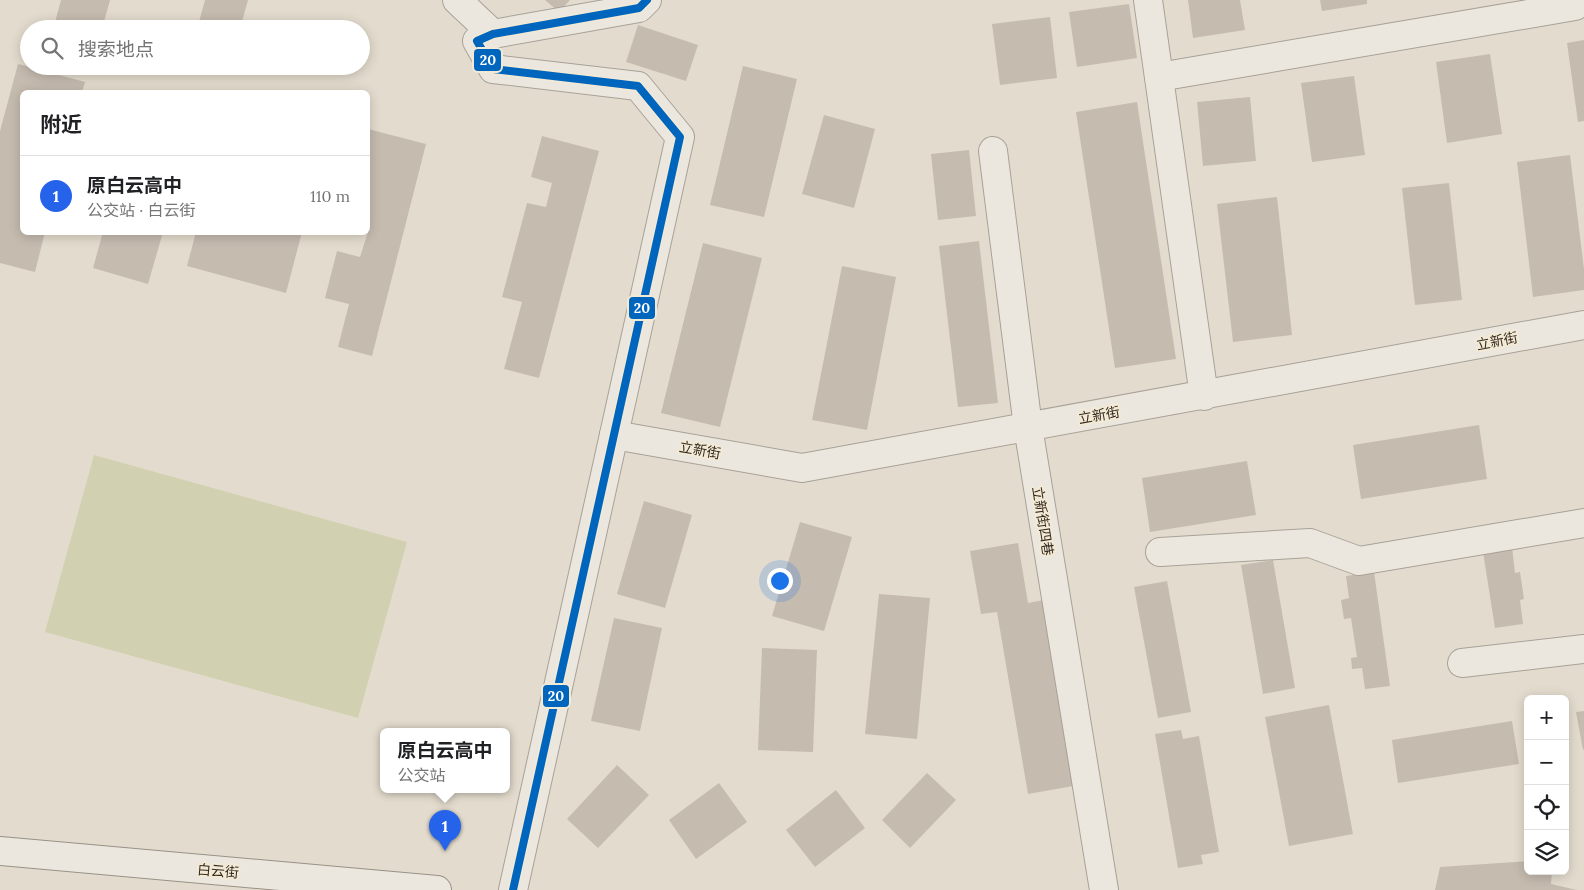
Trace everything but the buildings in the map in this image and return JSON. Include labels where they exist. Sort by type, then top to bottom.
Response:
[{"type":"street","points":[[456,0],[493,34]]},
{"type":"street","points":[[512,890],[680,137],[638,86],[493,69],[477,41],[493,34],[639,8],[647,0]]},
{"type":"street","points":[[1148,0],[1204,396]]},
{"type":"street","points":[[1159,77],[1575,6],[1584,0]]},
{"type":"street","name":"立新街四巷","points":[[993,151],[1028,427],[1104,890]]},
{"type":"street","name":"立新街","points":[[614,435],[802,468],[1584,325]]},
{"type":"street","points":[[1160,552],[1310,543],[1359,561],[1584,523]]},
{"type":"street","points":[[1462,664],[1584,648]]},
{"type":"street","name":"白云街","points":[[0,851],[437,890]]},
{"type":"green space","points":[[94,455],[407,542],[358,718],[45,632]]},
{"type":"transit line","name":"20","points":[[513,890],[680,137],[638,86],[493,69],[477,41],[493,34],[639,8],[647,0]]},
{"type":"place","name":"原白云高中","points":[[445,851]]}]
